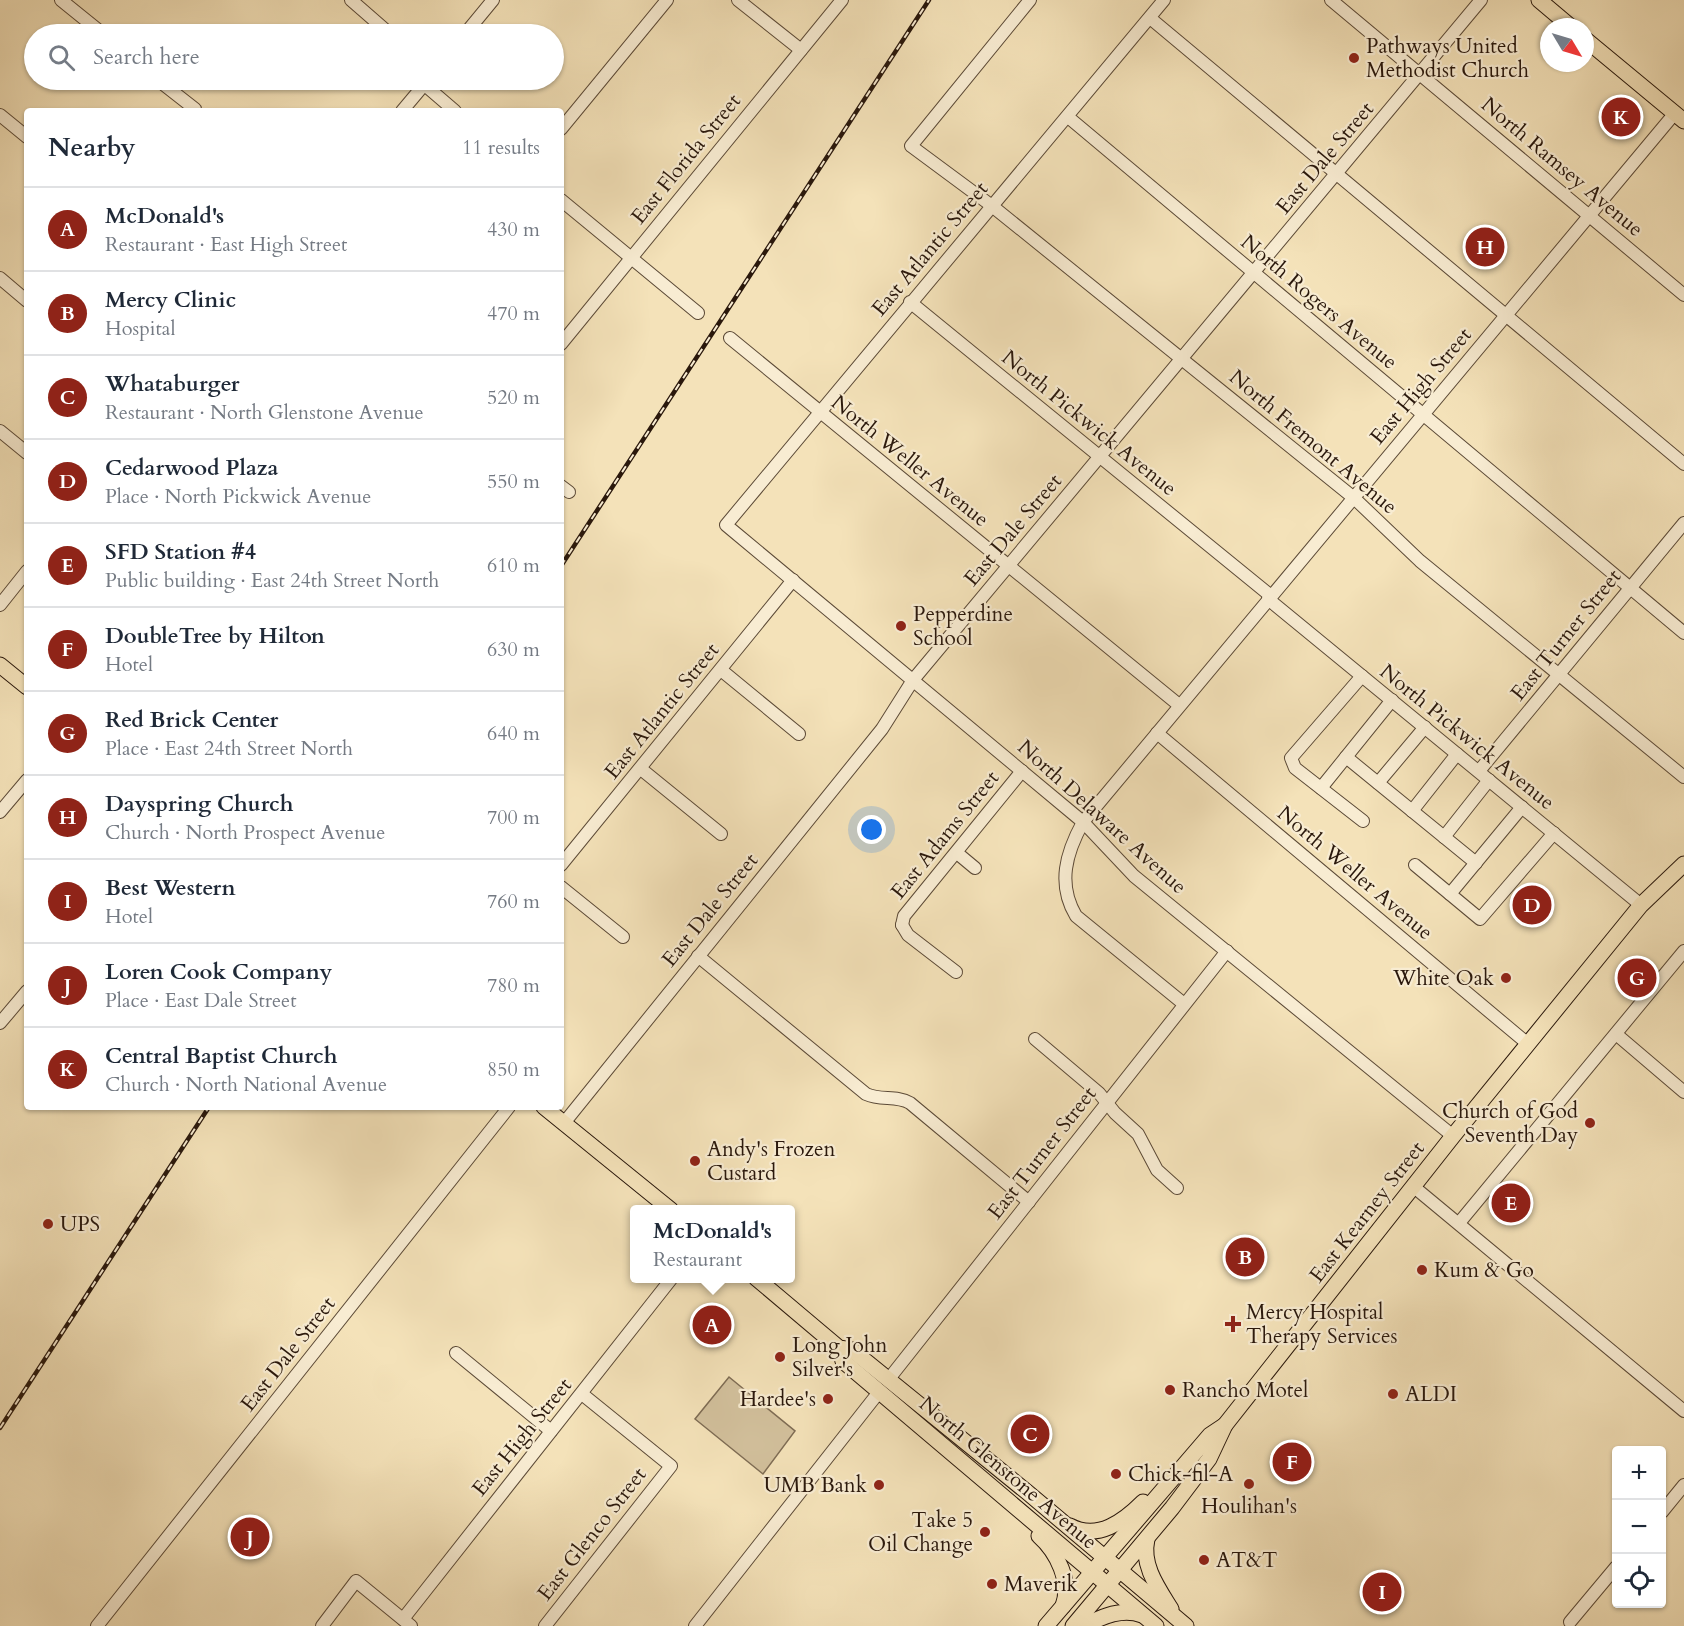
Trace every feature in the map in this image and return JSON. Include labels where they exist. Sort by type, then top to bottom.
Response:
[{"type":"main road","points":[[1539,0],[1560,18]]},
{"type":"main road","points":[[1594,46],[1679,117]]},
{"type":"main road","points":[[0,665],[24,685]]},
{"type":"main road","name":"East Kearney Street","points":[[1073,1626],[1147,1539],[1209,1459],[1226,1425],[1453,1136],[1641,905],[1684,864]]},
{"type":"main road","points":[[548,1110],[666,1205]]},
{"type":"main road","name":"North Glenstone Avenue","points":[[762,1283],[841,1354],[852,1350],[883,1386],[954,1455],[1151,1621]]},
{"type":"main road","name":"North Glenstone Avenue","points":[[883,1386],[926,1419],[937,1419],[1181,1622]]},
{"type":"main road","name":"East Kearney Street","points":[[1046,1626],[1094,1573],[1210,1435],[1226,1425]]},
{"type":"main road","points":[[954,1455],[976,1483],[1049,1546],[1066,1587],[1062,1609]]},
{"type":"main road","points":[[1062,1522],[1084,1532],[1106,1529],[1128,1516],[1156,1488],[1171,1482]]},
{"type":"main road","points":[[1147,1539],[1145,1552],[1150,1572],[1181,1622]]},
{"type":"main road","points":[[1085,1626],[1123,1612],[1151,1621]]},
{"type":"street","points":[[61,0],[91,24]]},
{"type":"street","points":[[351,0],[379,24]]},
{"type":"street","points":[[473,24],[493,0]]},
{"type":"street","points":[[564,125],[667,0]]},
{"type":"street","points":[[738,0],[801,50]]},
{"type":"street","name":"East Florida Street","points":[[564,340],[843,0]]},
{"type":"street","name":"North Fremont Avenue","points":[[1030,0],[911,146],[992,206],[1354,498],[1420,561],[1684,777]]},
{"type":"street","name":"East Atlantic Street","points":[[726,525],[1164,0]]},
{"type":"street","name":"North Ramsey Avenue","points":[[1331,0],[1684,295]]},
{"type":"street","name":"East Dale Street","points":[[564,1123],[882,729],[913,680],[1481,0]]},
{"type":"street","points":[[1150,18],[1684,464]]},
{"type":"street","points":[[171,90],[194,108]]},
{"type":"street","points":[[404,108],[417,90]]},
{"type":"street","points":[[432,90],[451,108]]},
{"type":"street","points":[[0,115],[24,135]]},
{"type":"street","name":"North Rogers Avenue","points":[[1068,117],[1684,633]]},
{"type":"street","name":"East High Street","points":[[1184,1004],[1093,931],[1076,916],[1068,903],[1065,867],[1073,841],[1083,822],[1590,215],[1679,117]]},
{"type":"street","points":[[564,202],[698,313]]},
{"type":"street","points":[[0,278],[24,298]]},
{"type":"street","name":"North Pickwick Avenue","points":[[910,302],[1641,905]]},
{"type":"street","name":"North Weller Avenue","points":[[730,338],[818,413],[1179,705]]},
{"type":"street","points":[[0,431],[24,451]]},
{"type":"street","name":"East Turner Street","points":[[1479,771],[1684,523]]},
{"type":"street","name":"North Delaware Avenue","points":[[726,525],[1083,822],[1134,876],[1453,1136]]},
{"type":"street","points":[[0,605],[24,575]]},
{"type":"street","name":"East Atlantic Street","points":[[564,861],[793,580]]},
{"type":"street","points":[[720,670],[800,734]]},
{"type":"street","points":[[1362,676],[1291,758],[1295,768],[1363,822]]},
{"type":"street","points":[[1321,788],[1392,700]]},
{"type":"street","points":[[1378,783],[1425,727]]},
{"type":"street","name":"North Weller Avenue","points":[[1157,733],[1528,1044]]},
{"type":"street","points":[[1412,811],[1457,754]]},
{"type":"street","points":[[1346,757],[1476,863]]},
{"type":"street","points":[[641,769],[721,834]]},
{"type":"street","name":"East Adams Street","points":[[956,972],[897,925],[1022,771]]},
{"type":"street","points":[[1444,837],[1489,780]]},
{"type":"street","points":[[0,813],[24,784]]},
{"type":"street","points":[[1450,894],[1522,807]]},
{"type":"street","points":[[1415,865],[1476,916],[1484,917],[1554,833]]},
{"type":"street","points":[[957,853],[975,868]]},
{"type":"street","points":[[564,889],[623,937]]},
{"type":"street","name":"East Turner Street","points":[[695,1626],[1227,951]]},
{"type":"street","points":[[1459,1224],[1684,951]]},
{"type":"street","points":[[698,956],[866,1094],[876,1098],[898,1099],[910,1103],[1029,1202]]},
{"type":"street","points":[[0,1023],[24,995]]},
{"type":"street","points":[[1616,1034],[1684,1092]]},
{"type":"street","points":[[1035,1039],[1107,1102],[1141,1137],[1150,1160],[1160,1175],[1177,1188]]},
{"type":"street","name":"East Dale Street","points":[[98,1626],[507,1110]]},
{"type":"street","points":[[1414,1186],[1684,1411]]},
{"type":"street","name":"East High Street","points":[[407,1622],[551,1431],[668,1283]]},
{"type":"street","points":[[456,1353],[551,1431]]},
{"type":"street","name":"East Glenco Street","points":[[544,1626],[671,1466],[582,1394]]},
{"type":"street","points":[[1666,1507],[1684,1485]]},
{"type":"street","points":[[1570,1622],[1612,1572]]},
{"type":"street","points":[[322,1626],[356,1581],[407,1622]]},
{"type":"shaded area","points":[[729,1377],[795,1431],[763,1474],[695,1419]]},
{"type":"railway","points":[[564,561],[929,0]]},
{"type":"railway","points":[[0,1428],[207,1110]]},
{"type":"place","name":"Pathways United Methodist Church","points":[[1354,58]]},
{"type":"place","name":"Central Baptist Church","points":[[1621,117]]},
{"type":"place","name":"Dayspring Church","points":[[1485,247]]},
{"type":"place","name":"Pepperdine School","points":[[901,626]]},
{"type":"place","name":"Cedarwood Plaza","points":[[1532,905]]},
{"type":"place","name":"White Oak","points":[[1506,978]]},
{"type":"place","name":"Red Brick Center","points":[[1637,978]]},
{"type":"place","name":"Church of God Seventh Day","points":[[1590,1123]]},
{"type":"place","name":"Andy's Frozen Custard","points":[[695,1161]]},
{"type":"place","name":"SFD Station #4","points":[[1511,1203]]},
{"type":"place","name":"UPS","points":[[48,1224]]},
{"type":"place","name":"Mercy Clinic","points":[[1245,1257]]},
{"type":"place","name":"Kum & Go","points":[[1422,1270]]},
{"type":"place","name":"Mercy Hospital Therapy Services","points":[[1233,1324]]},
{"type":"place","name":"McDonald's","points":[[712,1325]]},
{"type":"place","name":"Long John Silver's","points":[[780,1357]]},
{"type":"place","name":"Rancho Motel","points":[[1170,1390]]},
{"type":"place","name":"ALDI","points":[[1393,1394]]},
{"type":"place","name":"Hardee's","points":[[828,1399]]},
{"type":"place","name":"Whataburger","points":[[1030,1434]]},
{"type":"place","name":"DoubleTree by Hilton","points":[[1292,1462]]},
{"type":"place","name":"Chick-fil-A","points":[[1116,1474]]},
{"type":"place","name":"Houlihan's","points":[[1249,1484]]},
{"type":"place","name":"UMB Bank","points":[[879,1485]]},
{"type":"place","name":"Take 5 Oil Change","points":[[985,1532]]},
{"type":"place","name":"Loren Cook Company","points":[[250,1537]]},
{"type":"place","name":"AT&T","points":[[1204,1560]]},
{"type":"place","name":"Maverik","points":[[992,1584]]},
{"type":"place","name":"Best Western","points":[[1382,1592]]}]
